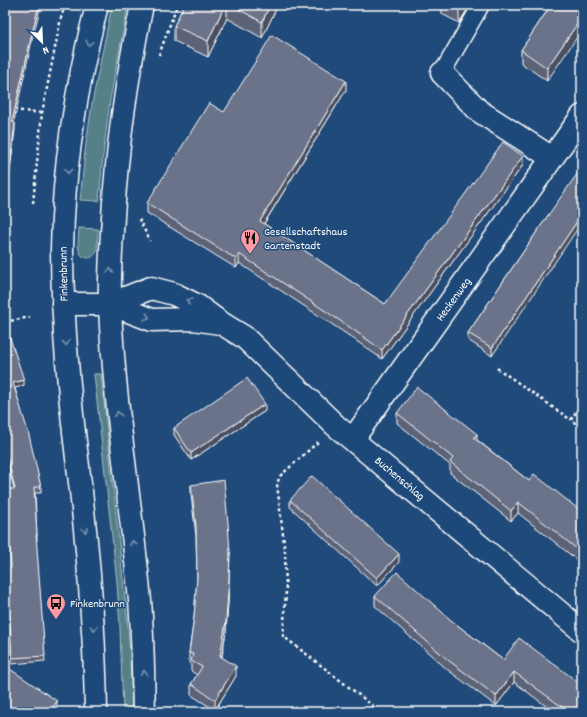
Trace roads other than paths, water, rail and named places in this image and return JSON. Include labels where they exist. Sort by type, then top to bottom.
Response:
[{"type":"main road","name":"Finkenbrunn","points":[[96,712],[94,633],[63,304],[63,232],[67,179],[80,88],[97,5]]},
{"type":"main road","points":[[142,5],[127,80],[114,180],[110,304],[116,388],[140,600],[144,664],[144,712]]},
{"type":"main road","points":[[442,73],[479,111],[552,158]]},
{"type":"main road","name":"Heckenweg","points":[[345,432],[529,192],[582,116]]},
{"type":"main road","name":"Buchenschlag","points":[[110,304],[151,288],[174,294],[198,306],[221,323],[244,336],[345,432],[582,631]]},
{"type":"main road","name":"Buchenschlag","points":[[63,304],[110,304],[152,320],[193,319],[221,323]]},
{"type":"lane","points":[[442,73],[481,5]]},
{"type":"place","name":"Gesellschaftshaus Gartenstadt","points":[[250,255]]},
{"type":"place","name":"Finkenbrunn","points":[[56,620]]}]
